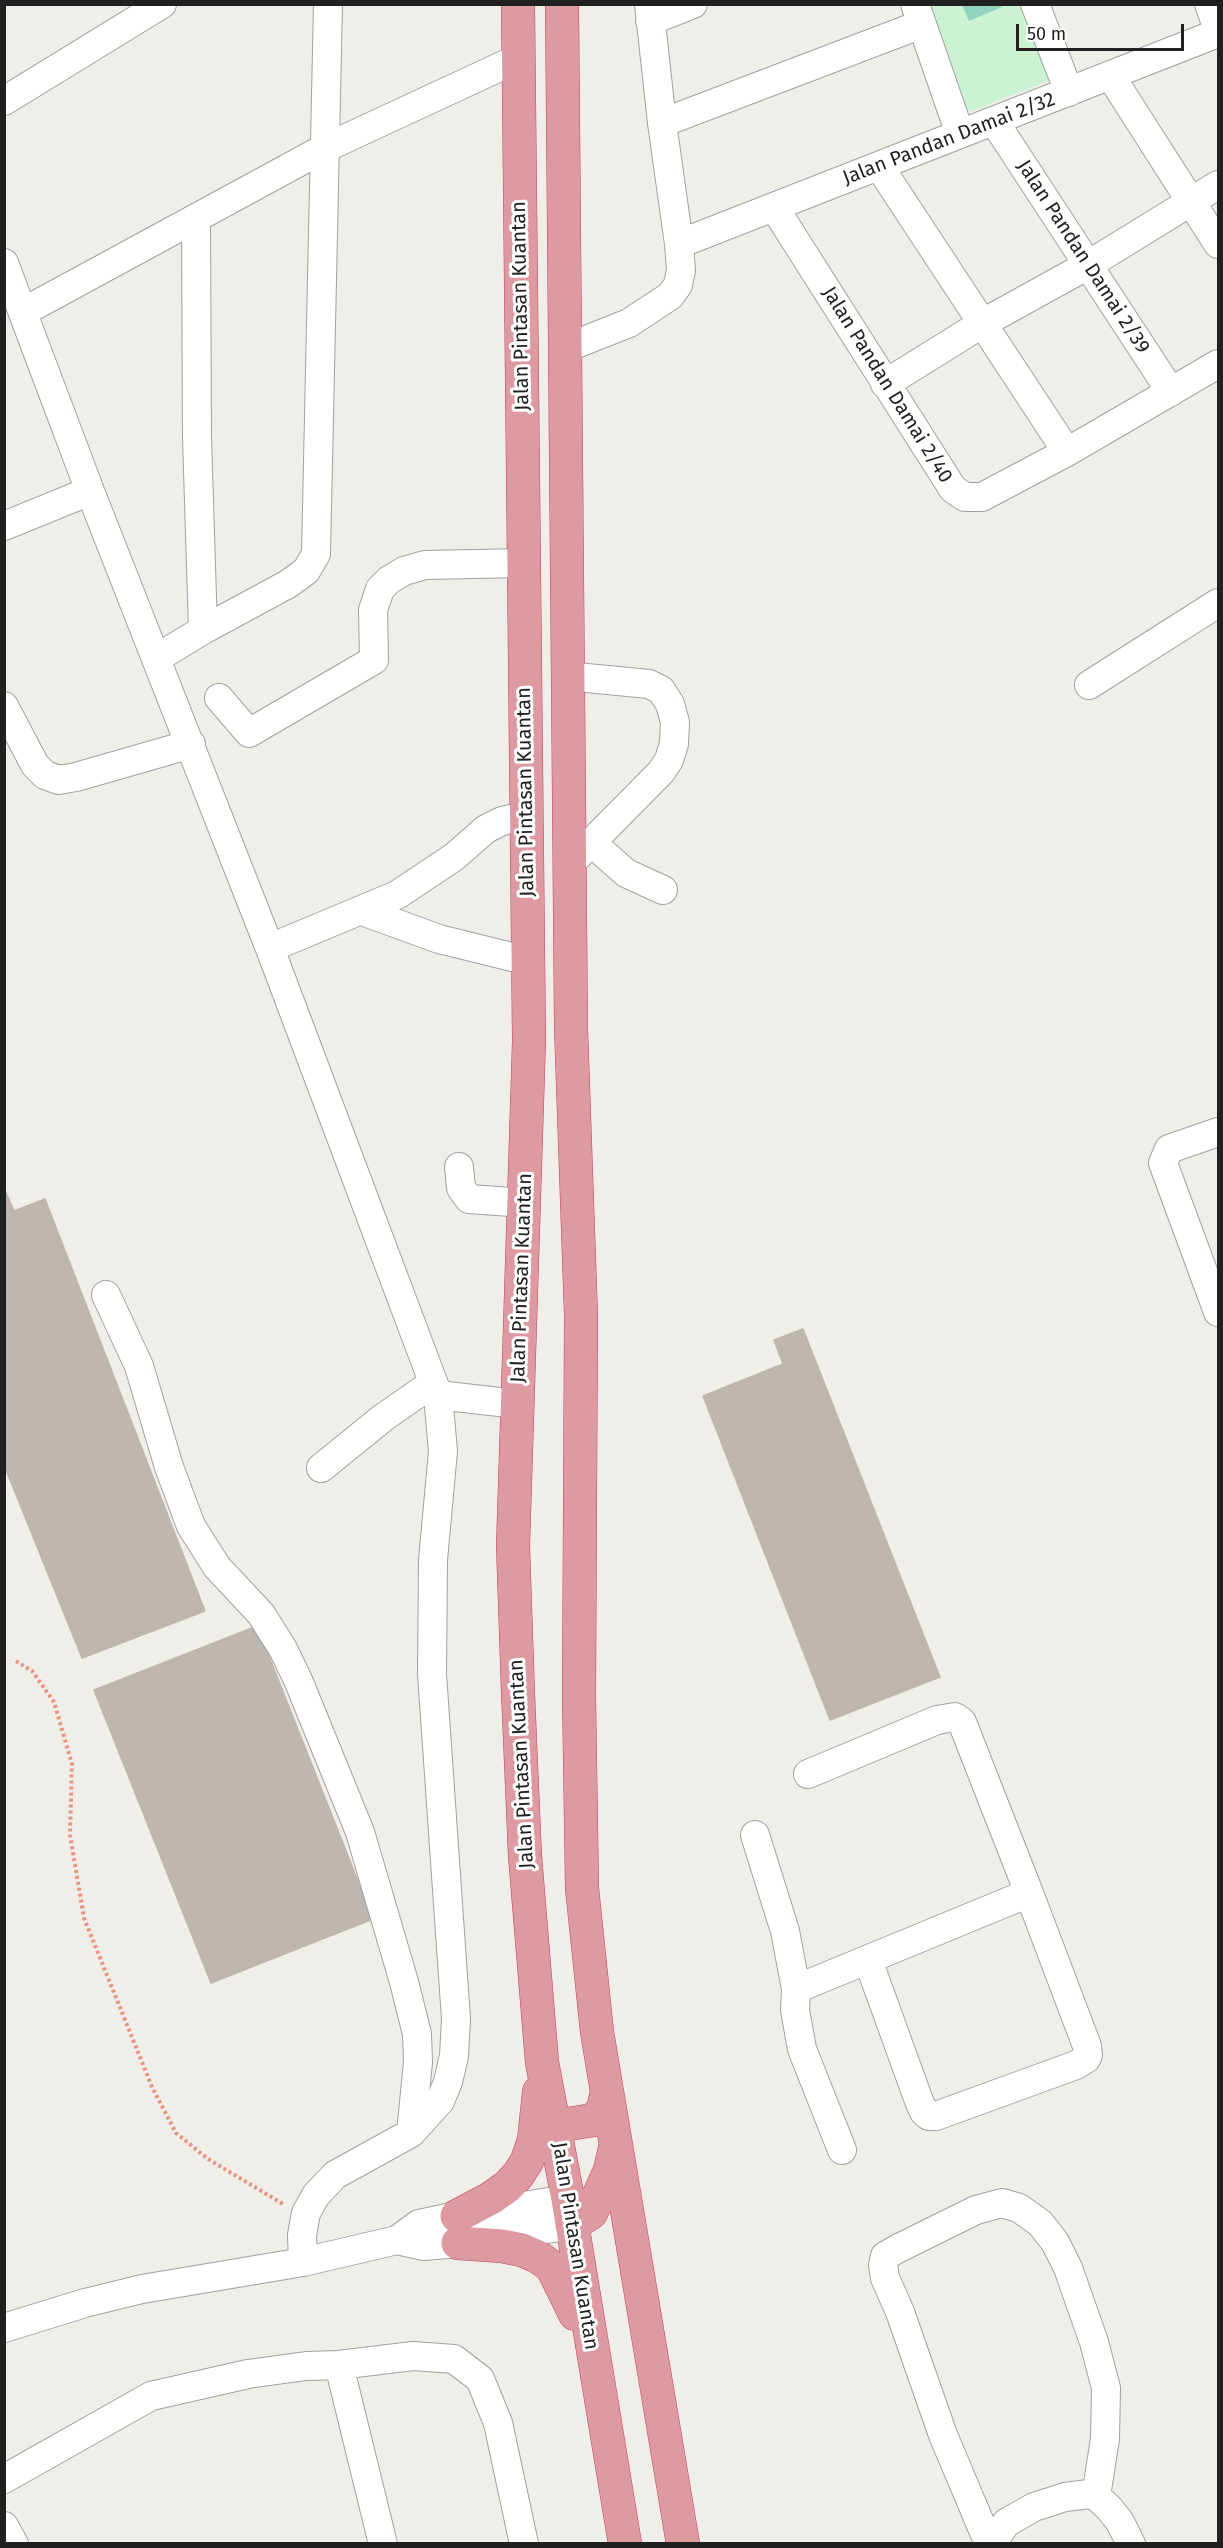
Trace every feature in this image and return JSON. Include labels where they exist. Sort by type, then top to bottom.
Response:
[{"type":"highway","name":"Jalan Pintasan Kuantan","points":[[518,4],[529,1041],[513,1546],[518,1693],[525,1856],[542,2062],[555,2126],[577,2212],[590,2342],[625,2544]]},
{"type":"highway","name":"Jalan Pintasan Kuantan","points":[[562,4],[568,866],[581,1316],[579,1696],[582,1888],[597,2032],[682,2544]]},
{"type":"highway","points":[[542,2062],[534,2140],[527,2161],[507,2186],[458,2229],[502,2246],[522,2250],[552,2267],[590,2342]]},
{"type":"highway","points":[[555,2126],[592,2120],[603,2110],[607,2092]]},
{"type":"highway","points":[[616,2143],[609,2170],[577,2212],[620,2227],[634,2247]]},
{"type":"street","points":[[4,101],[162,4]]},
{"type":"street","points":[[157,658],[288,584],[306,571],[316,554],[327,4]]},
{"type":"street","points":[[566,348],[629,323],[670,296],[678,285],[681,270],[679,244],[649,13],[693,4]]},
{"type":"street","points":[[1035,4],[1069,92]]},
{"type":"street","points":[[1209,4],[1218,32]]},
{"type":"street","points":[[662,123],[918,14],[960,134]]},
{"type":"street","name":"Jalan Pandan Damai 2/32","points":[[679,244],[1218,32]]},
{"type":"street","points":[[23,312],[323,149],[519,58]]},
{"type":"street","points":[[1110,75],[1218,244]]},
{"type":"street","name":"Jalan Pandan Damai 2/39","points":[[994,121],[1171,392]]},
{"type":"street","points":[[879,166],[1067,452]]},
{"type":"street","points":[[885,384],[983,322],[1088,265],[1218,185]]},
{"type":"street","name":"Jalan Pandan Damai 2/40","points":[[774,207],[953,489],[964,497],[982,496],[1067,452],[1218,364]]},
{"type":"street","points":[[196,218],[197,438],[203,630]]},
{"type":"street","points":[[4,263],[90,491],[270,948],[436,1389],[443,1451],[433,1560],[432,1674],[456,2019],[454,2056],[448,2082],[440,2101],[411,2133],[335,2175],[316,2195],[306,2215],[302,2235],[303,2262]]},
{"type":"street","points":[[4,526],[90,491]]},
{"type":"street","points":[[219,698],[249,733],[374,660],[373,610],[380,589],[389,580],[404,571],[425,565],[524,563]]},
{"type":"street","points":[[1089,685],[1218,603]]},
{"type":"street","points":[[566,676],[649,684],[661,690],[670,704],[675,722],[674,744],[669,760],[661,772],[568,866]]},
{"type":"street","points":[[4,706],[35,765],[45,775],[59,780],[191,744]]},
{"type":"street","points":[[270,948],[397,895],[454,856],[486,829],[502,821],[527,815]]},
{"type":"street","points":[[592,843],[626,873],[663,890]]},
{"type":"street","points":[[362,911],[439,939],[528,961]]},
{"type":"street","points":[[1218,1132],[1169,1149],[1163,1163],[1218,1312]]},
{"type":"street","points":[[459,1167],[461,1188],[470,1199],[525,1203]]},
{"type":"street","points":[[106,1295],[139,1366],[169,1467],[191,1526],[217,1568],[261,1614],[283,1648],[360,1832],[417,2034],[418,2062],[411,2133]]},
{"type":"street","points":[[321,1468],[384,1417],[436,1389],[517,1404]]},
{"type":"street","points":[[808,1774],[937,1720],[955,1717],[962,1722],[1087,2046],[1088,2055],[1076,2065],[936,2116],[929,2116],[919,2101],[868,1960]]},
{"type":"street","points":[[755,1834],[785,1931],[796,1989],[795,2010],[802,2049],[842,2150]]},
{"type":"street","points":[[796,1989],[1029,1893]]},
{"type":"street","points":[[1096,2496],[1105,2439],[1106,2388],[1094,2342],[1068,2268],[1040,2223],[1019,2208],[1002,2204],[976,2210],[885,2256],[883,2265],[885,2278],[900,2312],[943,2435],[990,2544],[1006,2523],[1034,2506],[1065,2497],[1089,2494],[1096,2496],[1120,2522],[1131,2544]]},
{"type":"street","points":[[4,2348],[16,2325],[85,2303],[141,2289],[303,2262],[397,2240],[419,2224],[458,2229],[577,2212]]},
{"type":"street","points":[[4,2479],[151,2396],[248,2374],[306,2366],[339,2365],[413,2356],[454,2359],[480,2379],[498,2423],[524,2544]]},
{"type":"street","points":[[339,2365],[383,2544]]},
{"type":"street","points":[[4,2526],[14,2544]]},
{"type":"path","points":[[16,1661],[32,1671],[54,1702],[72,1764],[70,1835],[84,1918],[152,2087],[171,2124],[176,2133],[208,2159],[306,2215]]},
{"type":"green space","points":[[927,5],[1030,5],[1058,77],[969,112]]},
{"type":"green space","points":[[962,5],[1001,5],[1002,7],[969,21]]},
{"type":"building","points":[[4,1188],[14,1211],[45,1199],[205,1611],[82,1658],[4,1465]]},
{"type":"building","points":[[803,1329],[940,1677],[830,1720],[703,1396],[783,1364],[774,1340]]},
{"type":"building","points":[[257,1626],[373,1919],[211,1983],[94,1690]]}]
